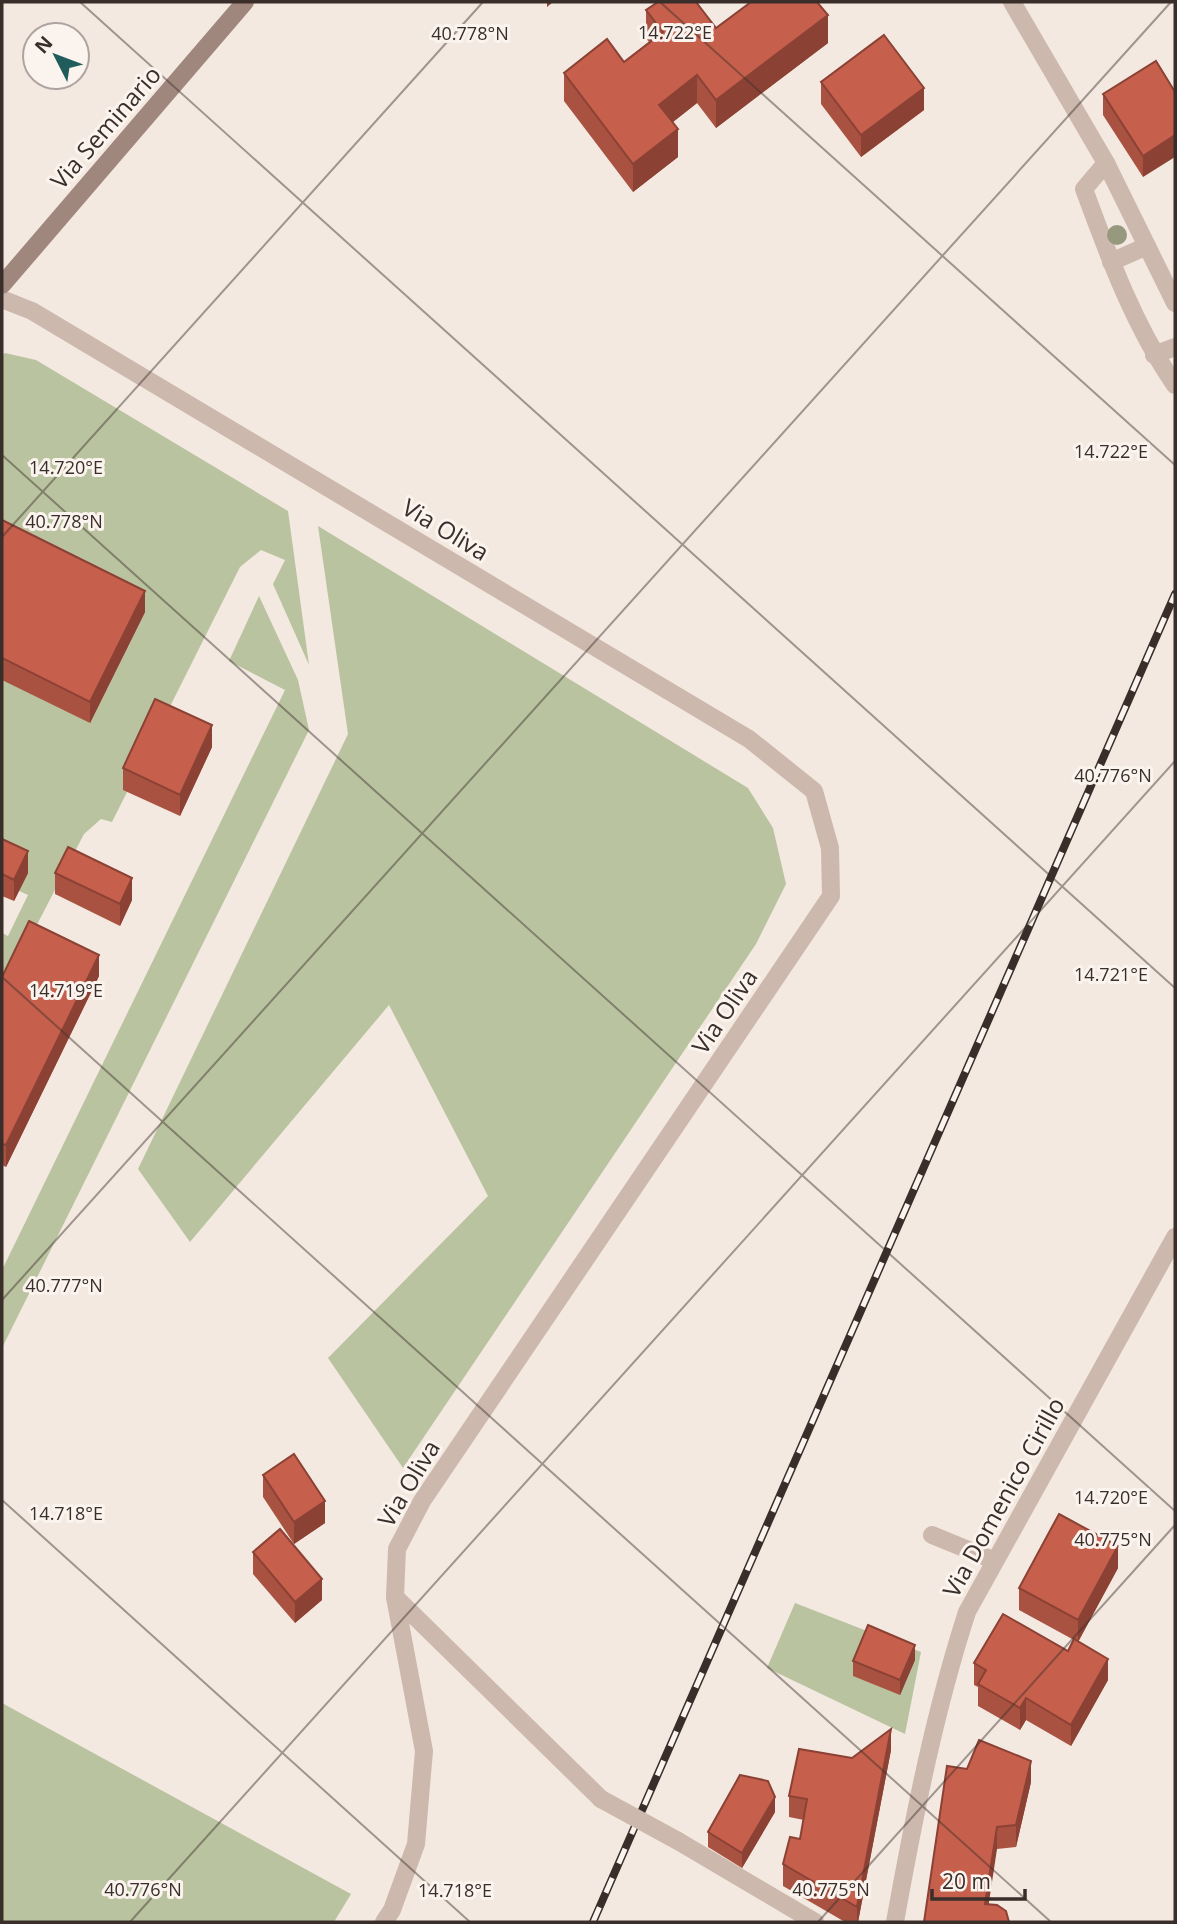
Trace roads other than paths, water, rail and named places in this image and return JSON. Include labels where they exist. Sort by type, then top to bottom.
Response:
[{"type":"main road","name":"Via Seminario","points":[[2,285],[245,2]]},
{"type":"street","points":[[1012,2],[1106,163],[1175,303]]},
{"type":"street","points":[[1106,163],[1084,189],[1111,262],[1154,355],[1175,385]]},
{"type":"street","points":[[1111,262],[1147,246]]},
{"type":"street","name":"Via Oliva","points":[[2,299],[32,311],[749,738],[814,791],[830,848],[831,896],[422,1501],[397,1549],[395,1597],[424,1751],[416,1844],[392,1910],[384,1922]]},
{"type":"street","points":[[1154,355],[1175,347]]},
{"type":"street","name":"Via Domenico Cirillo","points":[[895,1922],[923,1771],[946,1677],[967,1612],[993,1560],[1175,1237]]},
{"type":"street","points":[[932,1535],[993,1560]]},
{"type":"street","points":[[395,1597],[601,1799],[816,1922]]},
{"type":"railway","points":[[593,1922],[1175,594]]}]
